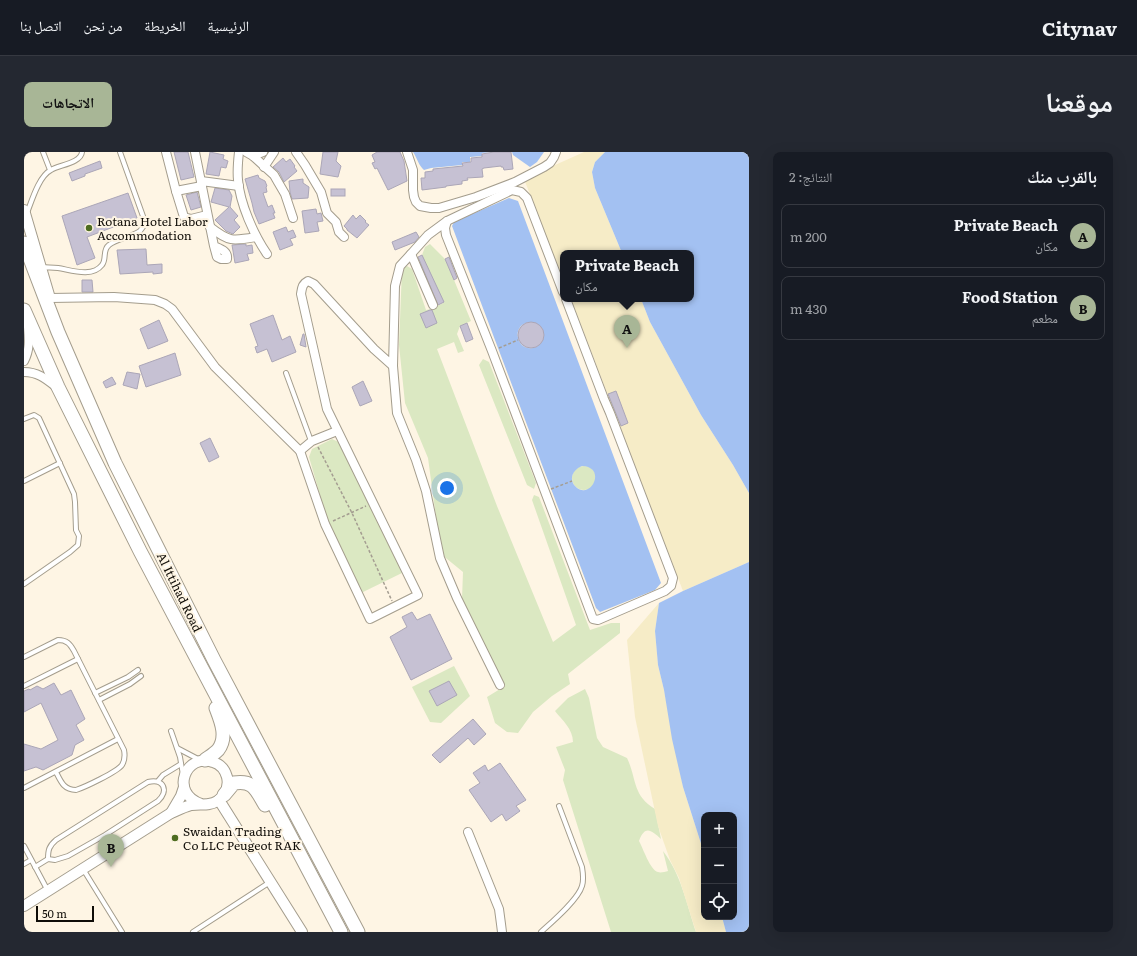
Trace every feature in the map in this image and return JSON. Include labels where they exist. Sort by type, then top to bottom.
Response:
[{"type":"highway","name":"Al Ittihad Road","points":[[24,243],[58,332],[116,463],[210,653],[358,932]]},
{"type":"highway","name":"Al Ittihad Road","points":[[26,314],[58,388],[140,551],[341,932]]},
{"type":"highway","points":[[202,668],[224,733],[222,742],[217,750],[204,760]]},
{"type":"highway","points":[[222,797],[234,783],[242,782],[250,784],[256,790],[291,847],[312,877]]},
{"type":"street","points":[[166,152],[184,217],[191,219],[207,215]]},
{"type":"street","points":[[195,152],[214,246]]},
{"type":"street","points":[[239,152],[238,186],[242,201],[256,237],[267,254]]},
{"type":"street","points":[[250,154],[263,152]]},
{"type":"street","points":[[264,167],[274,152]]},
{"type":"street","points":[[296,152],[321,192],[327,212],[336,222],[339,232],[344,237]]},
{"type":"street","points":[[303,152],[305,165]]},
{"type":"street","points":[[407,152],[413,170],[413,190],[416,202],[420,206],[432,208],[443,207],[476,197],[533,174],[550,163],[556,152]]},
{"type":"street","points":[[250,154],[274,175],[285,194],[293,218]]},
{"type":"street","points":[[176,191],[201,184],[238,186]]},
{"type":"street","points":[[500,685],[457,598],[440,558],[426,491],[398,414],[393,366],[395,286],[400,266],[428,235],[447,221],[512,190],[522,192],[527,198],[560,284]]},
{"type":"street","points":[[25,212],[42,267],[58,332]]},
{"type":"street","points":[[447,221],[445,228],[446,235],[492,351],[593,619],[598,620],[665,591],[671,586],[673,578],[567,302]]},
{"type":"street","points":[[210,227],[230,240],[256,237]]},
{"type":"street","points":[[411,254],[433,305]]},
{"type":"street","points":[[50,298],[114,297],[155,300],[165,304],[172,310],[215,367],[300,451],[325,524],[370,619],[418,595],[327,409],[301,294],[304,283],[308,281],[314,284],[374,349],[393,366]]},
{"type":"street","points":[[24,362],[27,356],[29,344],[26,314]]},
{"type":"street","points":[[24,372],[40,375],[58,388]]},
{"type":"street","points":[[300,451],[313,441],[337,431]]},
{"type":"street","points":[[24,906],[171,813],[186,807],[214,803],[222,797],[227,788],[228,780],[222,767],[216,762],[204,760],[195,763],[189,768],[185,774],[181,796],[171,813]]},
{"type":"street","points":[[184,784],[186,793],[190,799],[201,804]]},
{"type":"street","points":[[222,797],[270,882],[302,932]]},
{"type":"street","points":[[468,832],[499,909],[502,932]]},
{"type":"lane","points":[[43,152],[50,170]]},
{"type":"lane","points":[[25,212],[43,177],[50,170],[78,159],[82,152]]},
{"type":"lane","points":[[42,267],[85,272],[95,270],[103,264],[105,250],[109,245],[140,231],[143,227],[144,219],[120,152]]},
{"type":"lane","points":[[286,373],[313,441]]},
{"type":"lane","points":[[24,419],[34,415],[38,416],[75,498],[76,530],[79,536],[78,545],[70,552],[24,584]]},
{"type":"lane","points":[[24,481],[60,463]]},
{"type":"lane","points":[[24,657],[58,640],[68,642],[124,750],[125,754],[123,763],[117,770],[76,790],[66,788],[62,785],[56,772]]},
{"type":"lane","points":[[24,686],[78,659]]},
{"type":"lane","points":[[95,693],[128,677],[138,670]]},
{"type":"lane","points":[[99,700],[142,676]]},
{"type":"lane","points":[[171,731],[181,764],[184,784]]},
{"type":"lane","points":[[24,788],[118,739]]},
{"type":"lane","points":[[177,748],[193,757],[204,760]]},
{"type":"lane","points":[[158,782],[163,776],[181,764]]},
{"type":"lane","points":[[35,867],[48,859],[55,860],[68,856],[105,835],[158,801],[162,798],[164,790],[162,784],[153,781],[148,782],[56,840],[51,844],[48,850],[48,859]]},
{"type":"lane","points":[[541,932],[577,896],[582,886],[582,867],[559,806]]},
{"type":"lane","points":[[24,846],[48,891]]},
{"type":"lane","points":[[24,864],[31,860]]},
{"type":"lane","points":[[82,869],[122,932]]},
{"type":"lane","points":[[193,932],[270,882]]},
{"type":"path","points":[[492,351],[518,340]]},
{"type":"path","points":[[313,441],[352,513],[394,607]]},
{"type":"path","points":[[544,492],[572,481]]},
{"type":"path","points":[[325,524],[373,503]]},
{"type":"green space","points":[[430,244],[445,259],[471,321],[460,326],[457,334],[464,351],[458,353],[454,342],[437,349],[497,506],[553,642],[576,625],[532,500],[534,495],[539,497],[590,630],[611,623],[620,623],[620,633],[568,674],[570,684],[552,696],[533,712],[518,733],[507,732],[495,723],[487,697],[505,686],[462,599],[463,572],[441,554],[428,458],[405,403],[399,345],[402,269],[407,266],[412,269],[426,310],[443,303],[422,255],[425,247]]},
{"type":"green space","points":[[483,359],[489,362],[536,483],[534,489],[527,485],[479,365]]},
{"type":"green space","points":[[332,439],[343,444],[404,572],[359,594],[326,516],[309,457],[312,449]]},
{"type":"green space","points":[[584,466],[589,467],[595,473],[595,483],[589,489],[584,490],[579,489],[573,483],[572,478],[573,473],[579,467]]},
{"type":"green space","points":[[454,666],[470,696],[441,723],[430,722],[412,687]]},
{"type":"green space","points":[[585,689],[589,698],[597,738],[603,747],[627,758],[636,786],[642,798],[655,809],[661,839],[651,831],[646,831],[641,836],[639,841],[652,867],[658,872],[668,871],[663,851],[669,860],[683,890],[696,932],[611,932],[563,780],[565,770],[556,747],[573,742],[573,737],[564,721],[555,711],[568,698]]},
{"type":"sand","points":[[584,152],[605,152],[595,162],[592,172],[595,188],[621,250],[560,250],[560,271],[524,179]]},
{"type":"sand","points":[[572,302],[642,302],[650,322],[701,415],[749,493],[749,562],[683,591]]},
{"type":"sand","points":[[659,603],[655,631],[658,665],[683,787],[701,844],[701,920],[723,920],[726,932],[696,932],[679,878],[670,860],[658,826],[635,717],[627,640]]},
{"type":"water","points":[[413,152],[493,152],[482,153],[482,156],[470,157],[470,162],[462,162],[462,165],[424,170]]},
{"type":"water","points":[[512,152],[544,152],[537,162],[530,167],[513,155]]},
{"type":"water","points":[[605,152],[749,152],[749,493],[701,415],[650,322],[642,302],[694,302],[694,250],[621,250],[595,188],[592,172],[595,162]]},
{"type":"water","points":[[509,198],[518,201],[661,583],[655,590],[600,612],[596,608],[452,226],[454,222]],"holes":[[[531,322],[540,327],[544,335],[540,344],[536,347],[530,348],[524,347],[520,343],[518,333],[524,324]],[[582,466],[590,468],[594,472],[595,477],[591,487],[586,490],[581,490],[575,486],[572,480],[574,472]]]},
{"type":"water","points":[[749,562],[749,932],[726,932],[723,920],[737,920],[737,812],[701,812],[701,844],[683,787],[672,739],[664,690],[658,665],[655,631],[659,603]]},
{"type":"building","points":[[174,152],[188,152],[194,177],[181,180]]},
{"type":"building","points":[[210,152],[224,155],[223,159],[228,161],[226,168],[221,167],[219,176],[206,174]]},
{"type":"building","points":[[323,152],[338,152],[336,161],[341,166],[338,177],[320,174]]},
{"type":"building","points":[[377,152],[400,152],[404,161],[407,181],[388,190],[377,168],[375,169],[372,163],[375,162],[372,155]]},
{"type":"building","points":[[511,152],[513,169],[504,170],[501,166],[484,168],[482,169],[483,177],[467,178],[468,180],[462,181],[462,184],[422,190],[421,178],[425,178],[425,172],[433,171],[433,169],[463,166],[462,163],[471,162],[471,158],[482,157],[482,154]]},
{"type":"building","points":[[283,158],[286,162],[290,159],[297,171],[284,182],[279,172],[273,167]]},
{"type":"building","points":[[100,161],[102,168],[85,174],[85,176],[72,181],[69,173]]},
{"type":"building","points":[[258,175],[259,178],[265,181],[267,186],[267,192],[263,193],[268,207],[272,205],[275,213],[273,213],[275,218],[259,224],[254,212],[245,179]]},
{"type":"building","points":[[303,179],[303,183],[309,187],[308,198],[292,199],[289,181]]},
{"type":"building","points":[[215,188],[229,190],[232,196],[230,207],[238,216],[234,220],[240,227],[233,234],[226,231],[215,220],[229,207],[211,202]]},
{"type":"building","points":[[331,189],[345,189],[345,196],[331,196]]},
{"type":"building","points":[[197,192],[201,207],[191,210],[186,195]]},
{"type":"building","name":"Rotana Hotel Labor Accommodation","points":[[128,193],[137,218],[87,237],[95,258],[77,265],[62,216]]},
{"type":"building","points":[[316,209],[317,214],[321,213],[323,221],[317,222],[319,231],[305,233],[302,211]]},
{"type":"building","points":[[353,215],[356,219],[360,215],[369,225],[357,238],[344,226]]},
{"type":"building","points":[[286,227],[288,232],[293,230],[296,237],[290,239],[293,245],[280,250],[273,232]]},
{"type":"building","points":[[416,232],[419,237],[415,242],[395,250],[392,242]]},
{"type":"building","points":[[246,244],[246,246],[252,245],[253,253],[247,254],[249,260],[235,263],[232,245]]},
{"type":"building","points":[[146,249],[147,265],[162,264],[162,273],[153,274],[153,272],[120,274],[117,250]]},
{"type":"building","points":[[422,255],[444,302],[438,305],[418,257]]},
{"type":"building","points":[[449,257],[457,278],[454,280],[445,259]]},
{"type":"building","points":[[82,280],[92,280],[93,292],[82,292]]},
{"type":"building","points":[[432,310],[437,323],[426,328],[420,314]]},
{"type":"building","points":[[273,315],[282,340],[290,336],[296,352],[272,362],[267,349],[257,353],[255,347],[258,346],[250,324]]},
{"type":"building","points":[[159,320],[168,341],[148,349],[140,329]]},
{"type":"building","points":[[531,322],[540,326],[544,335],[540,344],[531,348],[522,344],[518,335],[522,326]]},
{"type":"building","points":[[467,323],[473,339],[466,342],[460,326]]},
{"type":"building","points":[[304,334],[306,347],[300,345]]},
{"type":"building","points":[[175,353],[181,375],[146,387],[139,366]]},
{"type":"building","points":[[127,372],[140,374],[137,389],[123,385]]},
{"type":"building","points":[[112,377],[116,384],[106,388],[103,382]]},
{"type":"building","points":[[363,381],[372,401],[360,406],[352,387]]},
{"type":"building","points":[[616,391],[628,423],[621,426],[608,394]]},
{"type":"building","points":[[210,438],[219,457],[209,462],[200,443]]},
{"type":"building","points":[[412,612],[417,620],[430,614],[452,659],[411,680],[390,637],[407,627],[402,617]]},
{"type":"building","points":[[449,681],[457,695],[437,706],[429,691]]},
{"type":"building","points":[[54,683],[61,695],[71,690],[85,719],[76,725],[84,740],[75,745],[72,755],[43,770],[36,767],[24,771],[24,744],[41,749],[58,740],[41,703],[24,712],[24,691],[30,690],[37,686],[43,689]]},
{"type":"building","points":[[473,719],[486,734],[474,745],[468,738],[440,763],[432,755]]},
{"type":"building","points":[[500,763],[526,800],[516,806],[520,811],[506,821],[502,814],[491,822],[469,790],[480,783],[473,773],[485,765],[488,771]]},
{"type":"place","name":"Rotana Hotel Labor Accommodation","points":[[89,228]]},
{"type":"place","name":"Private Beach","points":[[627,348]]},
{"type":"place","name":"Swaidan Trading Co LLC Peugeot RAK","points":[[175,838]]},
{"type":"place","name":"Food Station","points":[[111,867]]}]
